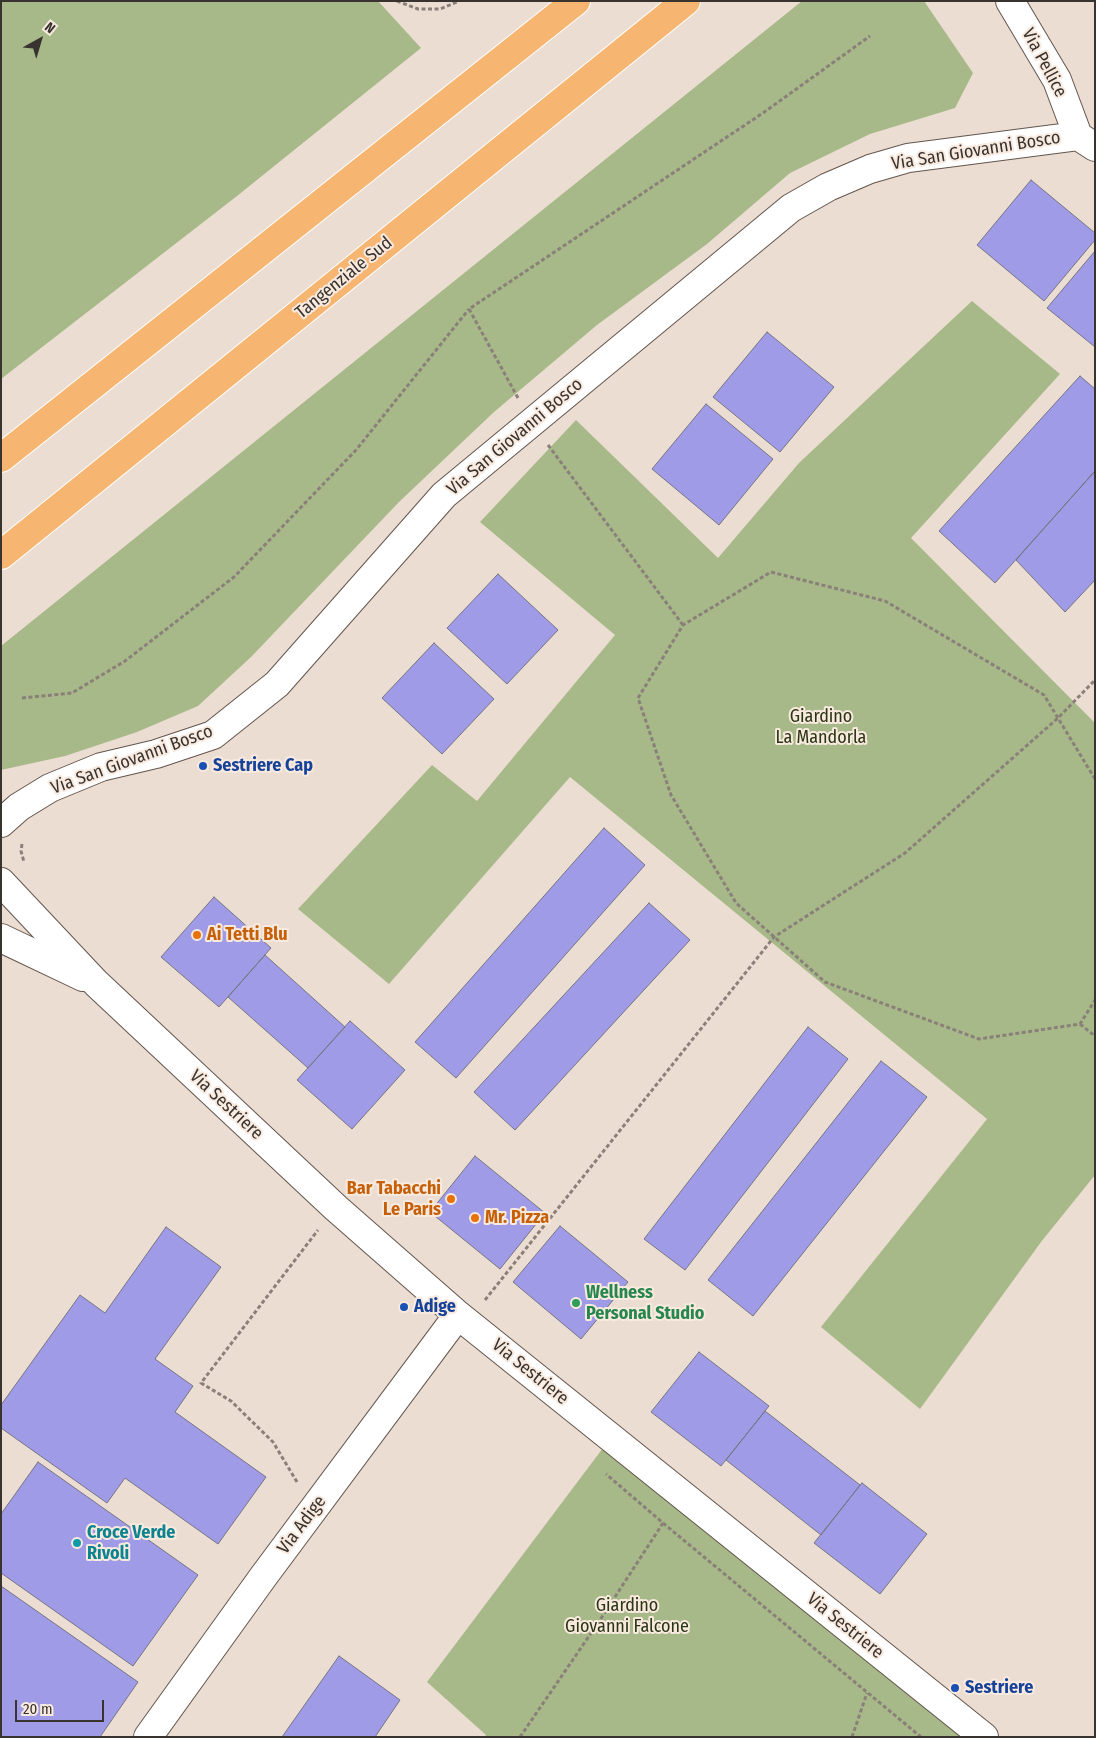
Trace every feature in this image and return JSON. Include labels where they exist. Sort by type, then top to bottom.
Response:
[{"type":"highway","points":[[1,458],[576,1]]},
{"type":"highway","name":"Tangenziale Sud","points":[[1,555],[686,1]]},
{"type":"street","name":"Via Pellice","points":[[1010,1],[1057,80],[1086,141]]},
{"type":"street","name":"Via San Giovanni Bosco","points":[[1,823],[19,807],[50,788],[102,767],[156,754],[213,735],[277,684],[444,496],[791,208],[828,187],[870,169],[908,158],[1086,141]]},
{"type":"street","name":"Via Sestriere","points":[[1,882],[96,983],[336,1208],[458,1315],[984,1737]]},
{"type":"street","name":"Via Sestriere","points":[[1,938],[96,983]]},
{"type":"street","name":"Via Adige","points":[[148,1737],[458,1315]]},
{"type":"path","points":[[397,1],[418,9],[440,9],[459,1]]},
{"type":"path","points":[[22,698],[72,693],[125,661],[234,577],[356,450],[469,309],[754,119],[870,36]]},
{"type":"path","points":[[469,309],[532,423],[682,625]]},
{"type":"path","points":[[1095,779],[1044,695],[886,601],[771,572],[682,625],[638,698],[671,795],[736,903],[825,982],[979,1039],[1080,1024],[1095,1036]]},
{"type":"path","points":[[502,1279],[774,937],[905,853],[1058,718],[1095,680]]},
{"type":"path","points":[[1080,1024],[1095,1000]]},
{"type":"path","points":[[326,1493],[310,1493],[296,1481],[273,1442],[231,1401],[201,1383],[336,1208]]},
{"type":"path","points":[[604,1473],[922,1737]]},
{"type":"path","points":[[520,1737],[598,1623],[663,1523]]},
{"type":"path","points":[[852,1737],[867,1693]]},
{"type":"green space","points":[[1,1],[378,1],[421,48],[237,196],[1,379]]},
{"type":"green space","points":[[802,1],[924,1],[973,73],[955,108],[870,134],[790,173],[707,244],[597,325],[494,412],[399,502],[251,657],[198,706],[137,732],[65,756],[1,770],[1,646]]},
{"type":"green space","name":"Giardino La Mandorla","points":[[972,301],[1060,374],[911,538],[1095,723],[1095,1175],[1041,1242],[920,1409],[821,1327],[987,1119],[570,777],[389,984],[298,909],[432,765],[477,801],[615,635],[480,522],[576,420],[718,558],[799,463]]},
{"type":"green space","name":"Giardino Giovanni Falcone","points":[[606,1444],[964,1737],[485,1737],[486,1735],[427,1682]]},
{"type":"building","points":[[1031,180],[1095,233],[1095,240],[1044,301],[977,245]]},
{"type":"building","points":[[1095,251],[1095,347],[1047,308]]},
{"type":"building","points":[[767,332],[834,387],[780,452],[713,397]]},
{"type":"building","points":[[1080,376],[1095,389],[1095,471],[995,583],[939,531]]},
{"type":"building","points":[[706,404],[773,459],[719,525],[652,469]]},
{"type":"building","points":[[1095,471],[1095,580],[1065,612],[1016,560]]},
{"type":"building","points":[[498,574],[558,630],[507,684],[447,628]]},
{"type":"building","points":[[434,643],[494,699],[442,754],[382,698]]},
{"type":"building","points":[[604,828],[645,865],[456,1078],[415,1042]]},
{"type":"building","points":[[214,897],[271,948],[219,1007],[161,957]]},
{"type":"building","points":[[649,903],[690,940],[515,1130],[474,1092]]},
{"type":"building","points":[[265,955],[345,1027],[308,1068],[228,997]]},
{"type":"building","points":[[350,1021],[405,1070],[352,1129],[297,1080]]},
{"type":"building","points":[[808,1027],[848,1059],[685,1270],[644,1239]]},
{"type":"building","points":[[881,1061],[927,1097],[753,1316],[708,1280]]},
{"type":"building","points":[[475,1156],[545,1213],[500,1269],[430,1212]]},
{"type":"building","points":[[560,1226],[628,1282],[581,1339],[513,1282]]},
{"type":"building","points":[[166,1227],[221,1267],[155,1359],[193,1386],[175,1412],[266,1477],[218,1544],[125,1478],[107,1503],[1,1428],[1,1405],[80,1295],[105,1313]]},
{"type":"building","points":[[699,1352],[769,1406],[721,1466],[651,1412]]},
{"type":"building","points":[[765,1411],[860,1485],[821,1535],[726,1460]]},
{"type":"building","name":"Croce Verde Rivoli","points":[[38,1462],[198,1575],[133,1666],[1,1573],[1,1514]]},
{"type":"building","points":[[862,1483],[927,1534],[880,1594],[814,1543]]},
{"type":"building","points":[[1,1586],[138,1682],[100,1737],[1,1737]]},
{"type":"building","points":[[339,1656],[400,1700],[375,1737],[282,1737]]},
{"type":"place","name":"Sestriere Cap","points":[[203,766]]},
{"type":"place","name":"Ai Tetti Blu","points":[[197,935]]},
{"type":"place","name":"Bar Tabacchi Le Paris","points":[[451,1199]]},
{"type":"place","name":"Mr. Pizza","points":[[475,1218]]},
{"type":"place","name":"Wellness Personal Studio","points":[[576,1303]]},
{"type":"place","name":"Adige","points":[[404,1307]]},
{"type":"place","name":"Croce Verde Rivoli","points":[[77,1543]]},
{"type":"place","name":"Sestriere","points":[[955,1688]]}]
